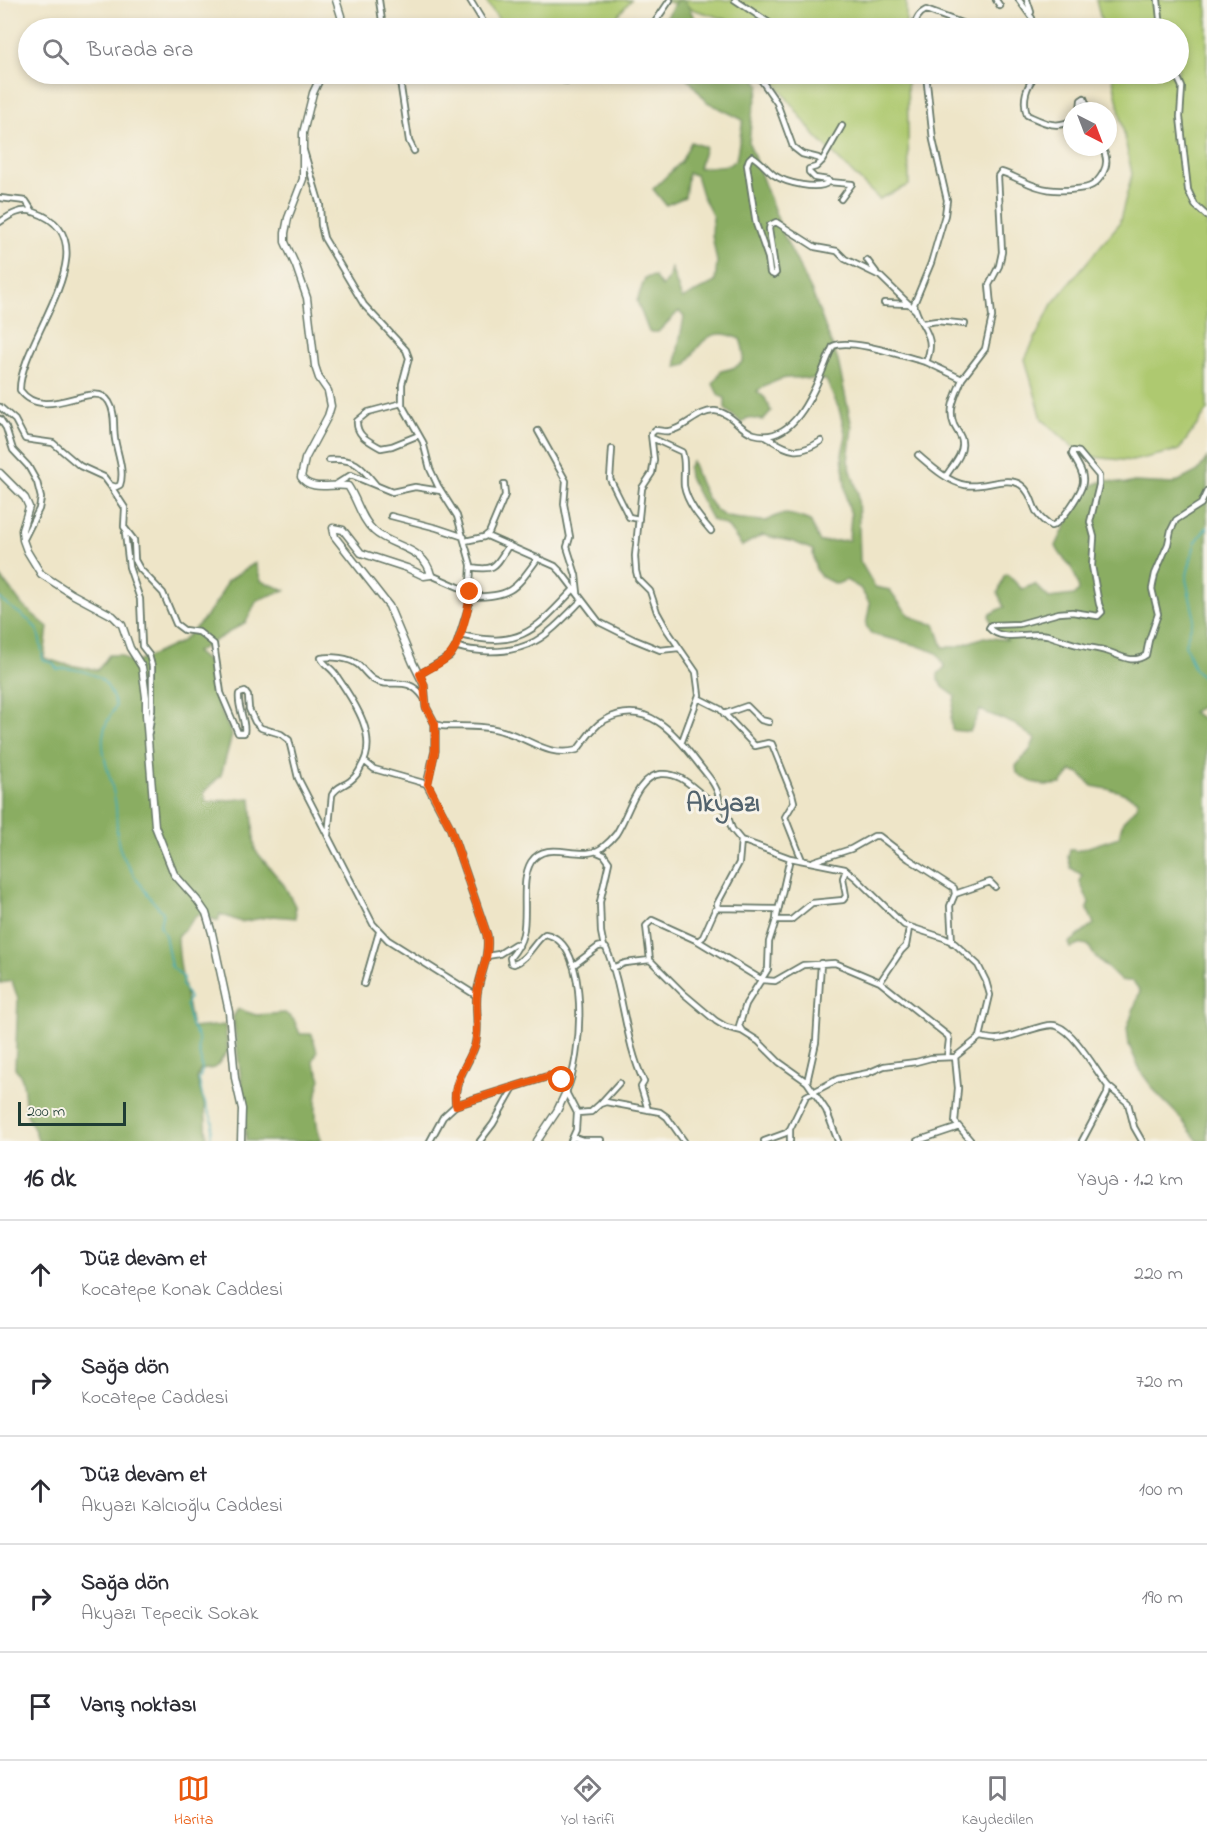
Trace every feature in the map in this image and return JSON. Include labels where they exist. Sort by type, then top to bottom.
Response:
[{"type":"main road","points":[[336,0],[341,18]]},
{"type":"main road","points":[[317,84],[313,93],[302,142],[303,179],[288,218],[285,242],[307,298],[315,366],[328,392],[331,406],[305,459],[301,477],[310,486],[348,486],[365,521],[373,530],[384,540],[404,546],[420,557],[431,575],[424,576],[361,553],[343,530],[333,528],[335,537],[389,606],[412,663],[424,684],[426,707],[435,724],[435,751],[428,784],[450,827],[487,935],[489,948],[477,996],[478,1031],[474,1046],[456,1085],[454,1096],[456,1105],[549,1076],[559,1077],[566,1092],[557,1111],[537,1141]]},
{"type":"main road","points":[[0,473],[25,498],[29,507],[22,530],[23,540],[41,574],[113,616],[122,625],[130,648],[142,667],[147,697],[155,826],[174,874],[206,913],[212,933],[229,1012],[235,1078],[242,1109],[241,1141]]},
{"type":"street","points":[[379,0],[382,18]]},
{"type":"street","points":[[470,0],[481,18]]},
{"type":"street","points":[[658,18],[670,0]]},
{"type":"street","points":[[735,0],[762,18]]},
{"type":"street","points":[[996,0],[1000,6]]},
{"type":"street","points":[[1019,0],[1032,18]]},
{"type":"street","points":[[1027,0],[1032,18]]},
{"type":"street","points":[[1158,0],[1160,18]]},
{"type":"street","points":[[917,18],[926,10],[948,18]]},
{"type":"street","points":[[401,84],[410,141],[414,151]]},
{"type":"street","points":[[764,84],[777,103],[793,147],[802,154],[822,161]]},
{"type":"street","points":[[915,310],[914,304],[931,264],[947,200],[933,140],[927,84]]},
{"type":"street","points":[[1028,84],[1024,105],[1027,115],[1044,123],[1058,126],[1063,124]]},
{"type":"street","points":[[1181,84],[1180,117],[1188,190],[1195,205],[1207,216]]},
{"type":"street","points":[[841,200],[852,184],[815,178],[808,172],[822,161],[842,126]]},
{"type":"street","points":[[302,142],[320,205],[324,238],[364,305],[406,350],[409,358],[402,384],[402,403],[419,435],[430,469],[457,516],[471,567],[469,605],[456,646],[450,656],[420,674]]},
{"type":"street","points":[[830,182],[824,186],[811,187],[775,175],[752,156],[748,159],[756,224],[768,258],[770,273],[776,273],[770,229],[770,225],[776,222],[815,247],[837,251],[845,259],[877,274]]},
{"type":"street","points":[[946,476],[960,454],[962,442],[952,422],[951,410],[955,393],[962,379],[985,349],[993,317],[989,285],[999,266],[1002,252],[998,176],[1001,172],[1042,190],[1056,192],[1089,188],[1096,183],[1106,164],[1105,156]]},
{"type":"street","points":[[0,198],[26,201],[33,212]]},
{"type":"street","points":[[0,222],[10,214],[21,211],[33,212],[52,222],[62,232],[67,244],[67,260],[63,278],[26,360],[20,390],[31,402],[41,404],[57,403],[92,394],[108,399],[113,410],[122,477],[118,486],[110,485]]},
{"type":"street","points":[[867,260],[877,274],[915,310],[927,329],[931,351],[926,362]]},
{"type":"street","points":[[884,303],[909,304]]},
{"type":"street","points":[[923,323],[937,321],[965,324]]},
{"type":"street","points":[[682,741],[699,695],[696,672],[657,612],[650,591],[638,579],[635,556],[642,488],[652,473],[654,460],[651,434],[656,430],[670,432],[703,414],[715,411],[725,414],[746,432],[763,435],[783,432],[794,422],[822,375],[833,346],[841,343],[926,362],[962,379]]},
{"type":"street","points":[[402,403],[368,412],[357,421],[357,428],[366,439],[381,448],[419,435]]},
{"type":"street","points":[[0,406],[15,420],[25,439],[53,443],[80,466],[104,477],[125,507],[124,527],[129,567],[140,599],[142,646],[149,655],[152,666],[152,710],[148,740]]},
{"type":"street","points":[[0,419],[6,428],[13,450],[28,466],[37,482],[41,498],[39,509],[23,540]]},
{"type":"street","points":[[460,635],[484,639],[522,636],[543,622],[576,591],[577,582],[567,547],[570,537],[564,504],[567,480],[538,431]]},
{"type":"street","points":[[763,435],[788,449],[797,451],[807,450],[821,441]]},
{"type":"street","points":[[652,438],[682,452],[685,459],[684,488],[689,500],[711,531]]},
{"type":"street","points":[[612,449],[610,479],[629,517],[639,519]]},
{"type":"street","points":[[918,455],[946,476],[964,485],[978,487],[1010,481],[1021,485],[1030,495],[1038,514],[1051,526],[1057,525],[1064,517],[1083,482],[1082,473],[1072,454],[1073,451],[1079,452],[1099,476],[1090,522],[1094,537],[1092,566],[1098,604],[1102,612],[1098,616],[1072,612],[1059,613],[1019,624],[991,625],[988,628],[993,632],[1010,636],[1029,633],[1046,634],[1078,645],[1107,651],[1123,659],[1140,659],[1146,655],[1158,614],[1152,590],[1155,574],[1168,544],[1171,530],[1176,520],[1201,504],[1207,491]]},
{"type":"street","points":[[328,460],[352,461],[361,467],[377,487]]},
{"type":"street","points":[[335,485],[351,475],[392,492],[416,487],[441,491]]},
{"type":"street","points":[[487,536],[505,495],[504,484]]},
{"type":"street","points":[[391,516],[437,528],[464,539],[487,536],[538,558],[555,566],[599,622],[660,650],[679,648]]},
{"type":"street","points":[[124,527],[134,540],[135,560],[163,593],[176,624],[184,630],[199,632],[214,644],[221,693],[238,733],[244,732],[245,728],[238,705],[239,694],[245,692],[255,722],[261,728],[281,734],[289,740],[298,778],[340,862],[379,932],[477,996]]},
{"type":"street","points":[[471,567],[486,570],[490,568],[497,563],[509,545]]},
{"type":"street","points":[[431,575],[470,594],[506,594],[522,580],[538,558]]},
{"type":"street","points":[[456,646],[463,650],[495,651],[524,647],[548,634],[582,600]]},
{"type":"street","points":[[328,835],[332,795],[335,790],[351,781],[364,761],[369,747],[363,718],[335,673],[322,662],[321,658],[350,660],[358,664],[375,681],[406,684],[417,688],[426,700]]},
{"type":"street","points":[[698,698],[720,709],[755,746],[772,744],[792,794],[794,802],[785,817],[802,860]]},
{"type":"street","points":[[724,714],[747,706],[760,720],[769,722]]},
{"type":"street","points":[[435,724],[491,728],[504,731],[547,750],[566,753],[577,750],[591,730],[605,720],[619,714],[633,713],[650,717],[666,726],[682,741],[712,782],[732,829],[741,840],[790,858],[846,870],[896,919],[909,928],[952,943],[978,964],[987,981],[990,994],[980,1037],[955,1057],[884,1066],[868,1073],[838,1079],[806,1096],[786,1133],[764,1141]]},
{"type":"street","points":[[364,761],[374,769],[428,784]]},
{"type":"street","points":[[601,1140],[572,1139],[576,1130],[577,1113],[566,1092],[579,1044],[578,993],[574,965],[564,944],[554,936],[545,934],[538,939],[519,963],[511,963],[510,958],[519,946],[523,934],[527,874],[531,862],[546,851],[572,853],[601,849],[616,834],[633,799],[645,782],[654,775],[663,773],[678,778],[690,783],[711,802],[719,802]]},
{"type":"street","points":[[811,862],[851,849],[874,836],[879,836],[909,859],[954,888],[955,894],[950,906],[952,943]]},
{"type":"street","points":[[698,941],[703,937],[718,908],[717,904],[739,863],[741,840]]},
{"type":"street","points":[[595,851],[604,855],[609,862],[600,902],[604,947],[609,954],[637,1066],[644,1082],[641,1087],[648,1110]]},
{"type":"street","points":[[742,1031],[739,1026],[744,1011],[755,987],[768,969],[768,942],[776,920],[790,858]]},
{"type":"street","points":[[776,920],[791,920],[812,903],[843,900],[846,896],[843,878],[846,870]]},
{"type":"street","points":[[955,894],[990,882],[995,887]]},
{"type":"street","points":[[718,908],[777,909],[776,920]]},
{"type":"street","points":[[838,1141],[830,1117],[807,1082],[779,1062],[758,1041],[742,1031],[726,1027],[716,1021],[684,994],[650,960],[646,926],[652,920],[698,941],[762,980],[775,981],[803,965],[835,963],[880,982],[948,1036],[946,1057]]},
{"type":"street","points":[[880,982],[906,946],[909,928]]},
{"type":"street","points":[[364,984],[379,932]]},
{"type":"street","points":[[487,956],[500,954],[515,944],[519,946]]},
{"type":"street","points":[[574,965],[598,947],[604,947]]},
{"type":"street","points":[[612,968],[625,963],[650,960]]},
{"type":"street","points":[[807,1082],[816,1042],[821,963]]},
{"type":"street","points":[[980,1037],[997,1040],[1057,1025],[1086,1053],[1108,1086],[1128,1103],[1134,1127],[1142,1141]]},
{"type":"street","points":[[955,1057],[958,1088],[955,1122],[971,1141]]},
{"type":"street","points":[[577,1113],[591,1112],[620,1083]]},
{"type":"street","points":[[1082,1141],[1107,1094],[1108,1086]]},
{"type":"street","points":[[480,1141],[493,1124],[514,1087]]},
{"type":"street","points":[[600,1104],[606,1102],[660,1112],[667,1117],[684,1141]]},
{"type":"street","points":[[430,1141],[443,1117],[456,1105]]},
{"type":"street","points":[[916,1141],[959,1127]]},
{"type":"street","points":[[790,1129],[790,1141]]},
{"type":"green space","points":[[485,0],[631,0],[616,18],[498,18]]},
{"type":"green space","points":[[662,0],[906,0],[906,18],[721,18]]},
{"type":"green space","points":[[683,0],[694,18],[666,18],[675,2]]},
{"type":"green space","points":[[1096,0],[1207,0],[1207,411],[1179,450],[1132,461],[1083,456],[1042,419],[1025,359],[1052,304],[1119,224],[1132,174],[1114,84],[1189,84],[1189,18],[1100,18]]},
{"type":"green space","points":[[692,84],[760,85],[752,114],[749,143],[784,236],[812,292],[838,361],[852,427],[848,461],[858,493],[860,561],[875,587],[890,590],[903,609],[919,621],[935,624],[943,647],[956,647],[984,637],[1008,640],[993,630],[989,615],[1004,607],[998,593],[1004,576],[1007,574],[1022,589],[1035,584],[1049,598],[1074,595],[1079,591],[1072,569],[1056,546],[1082,492],[1106,480],[1126,484],[1134,482],[1173,484],[1198,471],[1207,458],[1207,704],[1192,712],[1207,721],[1207,1141],[1198,1141],[1141,1072],[1129,1045],[1127,1028],[1140,991],[1133,981],[1121,981],[1094,955],[1088,945],[1082,944],[1071,948],[1069,943],[1094,924],[1087,908],[1089,903],[1080,882],[1082,875],[1071,868],[1068,857],[1070,849],[1076,851],[1119,837],[1123,821],[1136,808],[1138,800],[1118,791],[1092,786],[1080,774],[1071,771],[1061,784],[1043,785],[1028,780],[1017,773],[1016,766],[1030,750],[1035,739],[1014,724],[980,710],[970,732],[952,730],[951,718],[955,696],[938,680],[938,674],[945,667],[937,653],[916,645],[871,634],[866,625],[870,604],[860,588],[846,580],[837,584],[820,576],[814,563],[813,550],[794,542],[762,535],[742,546],[727,526],[712,520],[689,477],[688,468],[692,461],[707,499],[717,511],[727,517],[766,521],[777,515],[793,515],[810,521],[820,542],[849,540],[851,515],[846,497],[842,454],[846,436],[839,409],[826,380],[784,378],[768,385],[757,391],[765,398],[771,411],[763,420],[747,418],[742,423],[725,409],[725,398],[719,396],[713,384],[721,371],[735,367],[742,362],[744,353],[740,339],[721,334],[707,338],[686,365],[677,367],[684,317],[679,311],[658,332],[649,332],[637,301],[645,278],[654,276],[662,287],[669,277],[671,268],[682,299],[715,282],[717,262],[712,235],[713,217],[702,195],[696,175],[688,173],[685,197],[666,205],[653,189],[681,162],[691,142],[705,147],[699,168],[729,165],[736,160],[743,120],[707,102]]},
{"type":"green space","points":[[776,84],[907,84],[909,185],[879,199],[815,136]]},
{"type":"green space","points":[[255,563],[261,581],[285,590],[257,600],[246,622],[196,652],[210,664],[218,705],[232,735],[221,775],[204,792],[206,802],[251,798],[255,850],[284,885],[295,906],[296,918],[273,916],[241,922],[220,914],[218,921],[198,914],[178,936],[181,971],[192,1028],[225,1025],[228,1051],[215,1068],[200,1070],[197,1079],[205,1106],[207,1141],[38,1141],[27,1114],[22,1079],[15,1068],[18,999],[12,981],[0,983],[0,576],[22,605],[48,627],[44,658],[98,670],[109,655],[120,655],[133,664],[181,642],[203,620],[218,600],[227,581]]},
{"type":"green space","points":[[238,1009],[256,1015],[285,1013],[294,1020],[300,1034],[312,1034],[317,1052],[313,1061],[321,1079],[316,1110],[317,1127],[322,1141],[246,1141],[245,1109],[233,1017]]},
{"type":"waterway","points":[[1207,527],[1195,543],[1186,579],[1194,616],[1185,644],[1194,668],[1207,682]]},
{"type":"waterway","points":[[0,598],[36,628],[43,660],[53,663],[57,669],[75,670],[99,678],[109,689],[116,706],[105,728],[103,744],[115,800],[119,846],[138,881],[163,912],[160,925],[165,935],[171,966],[183,977],[182,984],[189,998],[186,1005],[191,1025],[198,1037],[202,1071],[199,1080],[202,1095],[213,1122],[210,1141]]},
{"type":"district","name":"Akyazı","points":[[723,804]]},
{"type":"route","points":[[470,592],[469,605],[456,646],[450,656],[420,674],[424,684],[426,707],[435,724],[435,751],[428,784],[450,827],[487,935],[489,948],[477,996],[478,1031],[474,1046],[456,1085],[454,1096],[456,1105],[549,1076],[559,1077],[562,1080]]}]
